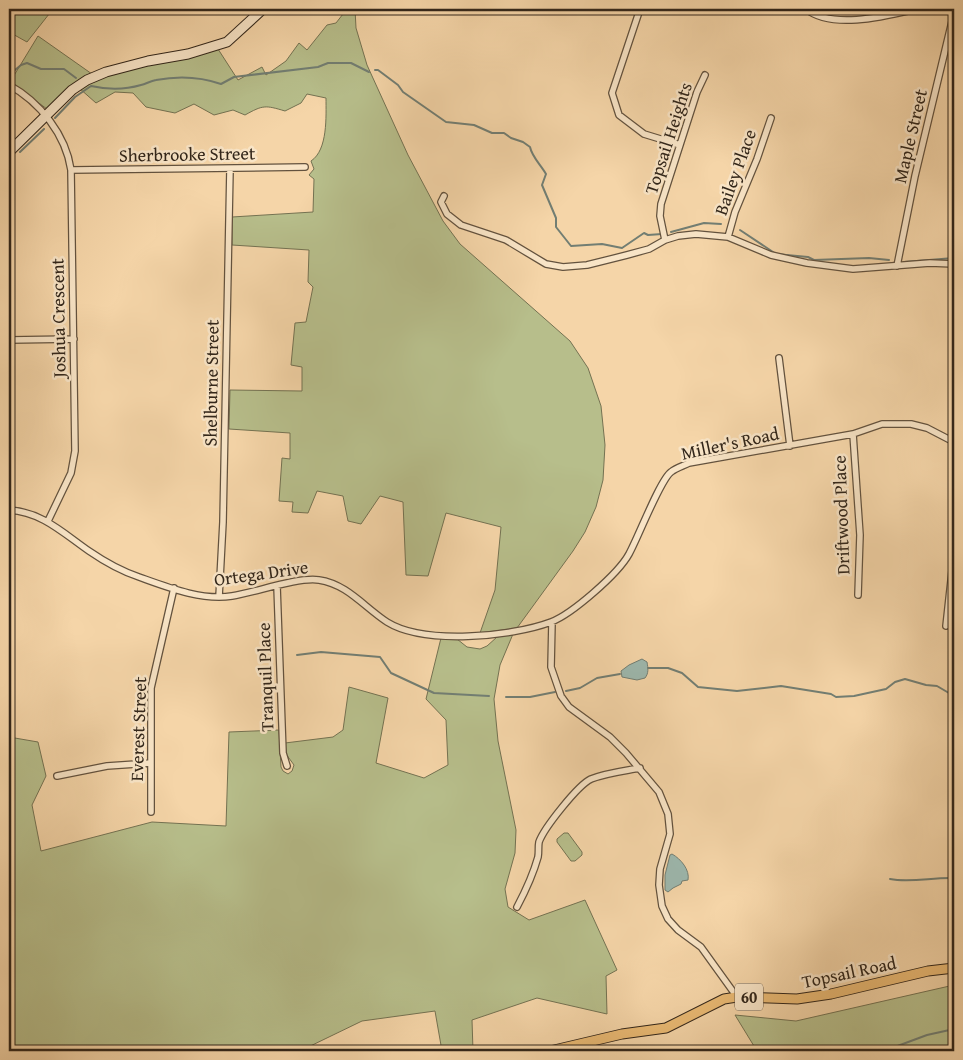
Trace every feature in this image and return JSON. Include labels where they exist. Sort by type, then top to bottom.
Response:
[{"type":"main road","name":"Topsail Road","points":[[550,1051],[622,1034],[666,1028],[724,999],[737,997],[797,999],[831,994],[928,971],[954,968]]},
{"type":"street","points":[[9,152],[72,90],[87,80],[108,71],[188,54],[228,42],[263,9]]},
{"type":"street","points":[[640,9],[612,94],[619,115],[644,134],[680,145]]},
{"type":"street","points":[[806,9],[821,17],[842,20],[876,17],[916,9]]},
{"type":"street","name":"Maple Street","points":[[897,266],[915,176],[954,13]]},
{"type":"street","name":"Topsail Heights","points":[[665,240],[661,208],[697,92],[706,75]]},
{"type":"street","name":"Joshua Crescent","points":[[9,85],[26,97],[46,116],[66,147],[71,170],[74,459],[71,473],[48,521]]},
{"type":"street","name":"Bailey Place","points":[[728,237],[770,118]]},
{"type":"street","name":"Sherbrooke Street","points":[[71,170],[305,167]]},
{"type":"street","name":"Shelburne Street","points":[[219,597],[223,522],[230,169]]},
{"type":"street","points":[[444,196],[441,202],[447,214],[461,225],[506,240],[546,264],[563,267],[587,265],[649,249],[665,240],[696,234],[728,237],[771,255],[853,269],[930,263],[954,264]]},
{"type":"street","points":[[9,340],[74,339]]},
{"type":"street","points":[[779,358],[790,446]]},
{"type":"street","name":"Miller's Road","points":[[552,622],[574,608],[595,591],[628,557],[655,498],[669,473],[688,463],[853,434],[882,424],[911,424],[927,428],[954,442]]},
{"type":"street","name":"Driftwood Place","points":[[853,434],[860,535],[858,595]]},
{"type":"street","name":"Ortega Drive","points":[[9,510],[27,512],[48,521],[108,563],[129,574],[204,596],[232,596],[311,580],[332,583],[353,595],[389,623],[406,631],[423,635],[492,635],[552,622]]},
{"type":"street","points":[[946,626],[954,553]]},
{"type":"street","name":"Tranquil Place","points":[[277,586],[283,753],[287,766]]},
{"type":"street","name":"Everest Street","points":[[151,812],[151,684],[174,588]]},
{"type":"street","points":[[552,622],[552,667],[561,696],[569,707],[610,737],[640,768],[659,792],[668,814],[670,834],[660,869],[659,885],[662,906],[668,919],[678,930],[701,947],[737,997]]},
{"type":"street","points":[[57,776],[107,766],[151,763]]},
{"type":"street","points":[[517,907],[531,880],[538,854],[538,844],[544,832],[580,787],[589,780],[640,768]]},
{"type":"green space","points":[[9,9],[53,9],[27,42],[9,32]]},
{"type":"green space","points":[[341,9],[355,9],[356,28],[367,65],[408,155],[443,221],[460,244],[570,341],[588,368],[601,406],[605,445],[603,480],[596,507],[585,532],[573,551],[517,628],[480,633],[495,590],[501,527],[446,513],[428,576],[406,575],[403,502],[380,496],[361,524],[348,521],[343,496],[317,491],[308,513],[292,512],[293,502],[279,501],[282,458],[290,459],[290,433],[229,429],[230,390],[302,391],[302,367],[291,365],[295,323],[306,322],[313,287],[308,282],[309,250],[232,245],[232,217],[313,212],[314,179],[309,175],[314,169],[311,161],[321,149],[325,132],[326,98],[307,94],[301,103],[285,111],[264,107],[245,115],[233,110],[214,115],[194,104],[175,113],[146,107],[133,93],[115,92],[96,103],[79,88],[99,78],[130,69],[187,58],[218,49],[238,80],[262,67],[266,75],[286,61],[299,43],[307,50],[327,25],[336,23],[343,14]]},
{"type":"green space","points":[[38,36],[92,74],[47,109],[10,82]]},
{"type":"green space","points":[[513,634],[500,665],[494,699],[498,741],[516,830],[515,853],[505,889],[508,907],[529,920],[585,900],[617,970],[606,976],[607,1014],[537,998],[472,1020],[473,1051],[442,1051],[435,1011],[362,1021],[300,1051],[9,1051],[9,737],[38,742],[46,776],[32,805],[41,851],[152,822],[226,826],[229,732],[279,730],[281,767],[288,774],[292,771],[294,765],[286,754],[285,743],[333,737],[343,730],[349,687],[388,698],[376,763],[424,778],[448,765],[446,720],[426,699],[441,638],[457,639],[467,647],[480,649],[487,646],[497,637]]},
{"type":"green space","points":[[564,833],[568,833],[582,852],[582,855],[575,861],[571,861],[557,842],[557,839]]},
{"type":"green space","points":[[954,985],[954,1051],[757,1051],[735,1015],[796,1021]]},
{"type":"shaded area","points":[[642,659],[647,662],[648,672],[645,678],[637,680],[622,677],[621,671]]},
{"type":"shaded area","points":[[672,854],[684,865],[688,872],[688,880],[682,881],[681,884],[668,892],[665,890],[665,875],[670,855]]},
{"type":"waterway","points":[[9,75],[21,65],[27,63],[41,69],[64,69],[76,78]]},
{"type":"waterway","points":[[55,118],[75,97],[91,86],[122,89],[172,78],[197,79],[221,84],[234,77],[318,67],[328,63],[351,63],[369,72]]},
{"type":"waterway","points":[[375,70],[378,70],[398,85],[403,92],[446,122],[474,125],[492,133],[504,133],[530,147],[546,174],[542,185],[556,218],[556,227],[571,246],[602,244],[622,248],[644,233],[648,235],[662,234]]},
{"type":"waterway","points":[[20,152],[44,129]]},
{"type":"waterway","points":[[671,232],[704,223],[721,224]]},
{"type":"waterway","points":[[740,230],[776,254],[808,257],[814,260],[869,258],[889,260]]},
{"type":"waterway","points":[[904,262],[954,258]]},
{"type":"waterway","points":[[297,655],[321,652],[380,657],[391,673],[434,693],[489,696]]},
{"type":"waterway","points":[[648,668],[668,668],[682,673],[698,687],[737,691],[781,686],[831,694],[836,697],[854,696],[886,689],[895,682],[905,679],[937,686],[954,696]]},
{"type":"waterway","points":[[566,691],[580,688],[597,678],[620,674]]},
{"type":"waterway","points":[[506,697],[530,697],[555,692]]},
{"type":"waterway","points":[[890,879],[954,878]]},
{"type":"waterway","points":[[884,1051],[927,1035],[954,1029]]},
{"type":"waterway","points":[[608,1051],[633,1051]]}]
